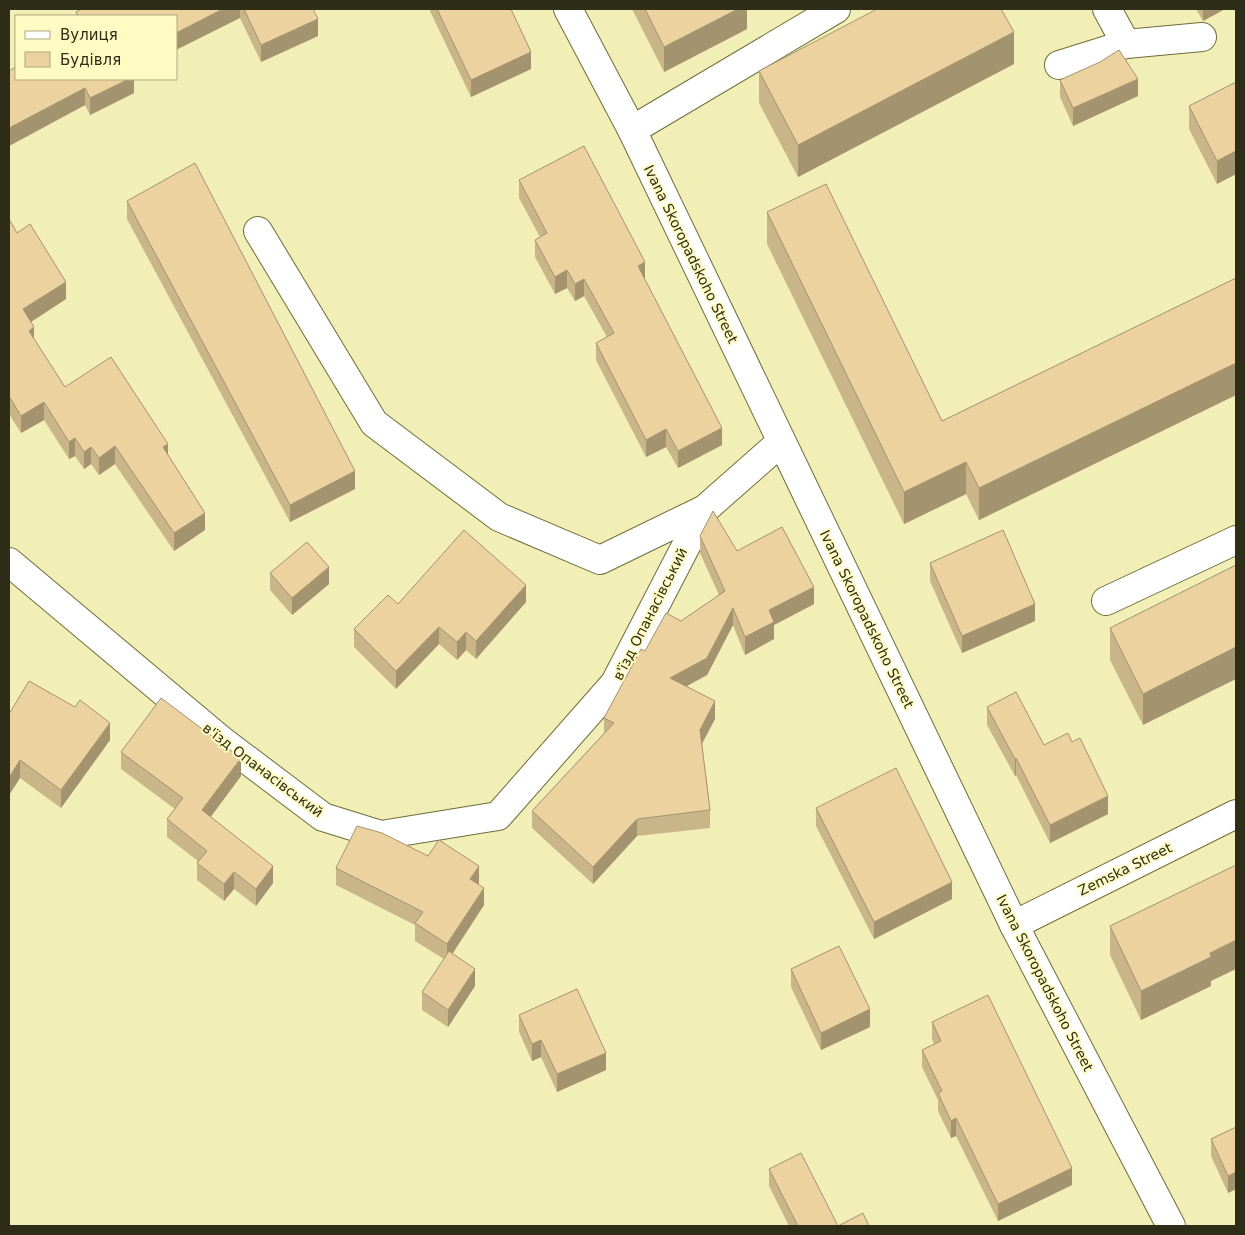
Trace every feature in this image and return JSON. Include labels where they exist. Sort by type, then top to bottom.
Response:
[{"type":"street","name":"Ivana Skoropadskoho Street","points":[[568,9],[632,130],[1014,925],[1171,1226]]},
{"type":"street","points":[[632,130],[836,9]]},
{"type":"street","points":[[1108,9],[1126,44]]},
{"type":"street","points":[[1058,65],[1126,44],[1202,37]]},
{"type":"street","points":[[258,231],[374,423],[498,517],[600,560],[705,509],[781,442]]},
{"type":"street","name":"в'їзд Опанасівський","points":[[9,562],[221,740],[323,817],[381,835],[498,816],[615,683],[705,509]]},
{"type":"street","points":[[1106,601],[1236,540]]},
{"type":"street","name":"Zemska Street","points":[[1014,925],[1236,814]]},
{"type":"building","points":[[81,9],[223,9],[178,32],[178,15],[78,15],[76,12]]},
{"type":"building","points":[[244,9],[313,9],[318,19],[261,45]]},
{"type":"building","points":[[437,9],[511,9],[531,52],[471,80]]},
{"type":"building","points":[[645,9],[738,9],[664,47]]},
{"type":"building","points":[[877,9],[1001,9],[1014,32],[798,145],[759,71]]},
{"type":"building","points":[[1119,50],[1138,79],[1073,108],[1060,80],[1100,62]]},
{"type":"building","points":[[15,68],[15,80],[127,80],[90,98],[85,88],[9,128],[9,71]]},
{"type":"building","points":[[1236,82],[1236,151],[1217,161],[1189,106]]},
{"type":"building","points":[[584,146],[645,262],[638,266],[722,428],[678,451],[666,429],[646,440],[596,343],[614,333],[584,279],[575,284],[567,270],[555,277],[535,240],[547,233],[519,180]]},
{"type":"building","points":[[195,163],[355,471],[290,505],[127,201]]},
{"type":"building","points":[[826,184],[942,421],[1236,278],[1236,363],[979,488],[966,462],[904,492],[767,212]]},
{"type":"building","points":[[9,219],[17,233],[30,224],[66,282],[23,309],[34,327],[29,331],[65,387],[111,357],[168,444],[163,447],[205,513],[174,533],[115,446],[99,458],[91,447],[84,452],[75,438],[69,442],[44,402],[21,416],[9,396]]},
{"type":"building","points":[[713,511],[737,551],[782,527],[814,587],[769,610],[774,622],[745,637],[733,608],[707,658],[670,678],[715,701],[700,730],[710,810],[637,819],[593,867],[532,811],[614,723],[604,718],[641,649],[645,651],[666,613],[681,621],[725,591],[700,536]]},
{"type":"building","points":[[464,530],[526,585],[476,641],[466,632],[457,642],[439,627],[396,671],[354,629],[388,595],[398,604]]},
{"type":"building","points":[[1003,530],[1035,604],[962,636],[930,563]]},
{"type":"building","points":[[307,542],[329,567],[292,598],[270,573]]},
{"type":"building","points":[[1236,565],[1236,647],[1143,694],[1110,628]]},
{"type":"building","points":[[29,681],[75,707],[80,700],[110,723],[61,790],[20,760],[9,778],[9,714]]},
{"type":"building","points":[[1016,692],[1044,745],[1068,733],[1072,742],[1080,738],[1108,796],[1050,825],[1016,758],[987,707]]},
{"type":"building","points":[[161,698],[241,758],[202,810],[273,866],[256,889],[234,872],[224,884],[197,863],[207,851],[167,819],[183,798],[121,752]]},
{"type":"building","points":[[896,768],[952,882],[874,922],[816,808]]},
{"type":"building","points":[[357,826],[382,833],[428,856],[439,840],[479,866],[470,879],[484,888],[447,944],[415,923],[423,912],[336,868]]},
{"type":"building","points":[[1236,865],[1236,940],[1210,953],[1211,957],[1141,991],[1110,926]]},
{"type":"building","points":[[839,946],[870,1009],[821,1033],[791,969]]},
{"type":"building","points":[[449,951],[475,969],[448,1010],[422,992]]},
{"type":"building","points":[[577,989],[606,1053],[557,1074],[541,1040],[532,1044],[519,1015]]},
{"type":"building","points":[[988,995],[1072,1168],[998,1204],[956,1118],[951,1121],[938,1093],[942,1091],[922,1050],[941,1041],[932,1022]]},
{"type":"building","points":[[1236,1127],[1236,1172],[1228,1176],[1211,1139]]},
{"type":"building","points":[[801,1153],[838,1226],[798,1226],[769,1169]]},
{"type":"building","points":[[863,1213],[869,1226],[838,1226]]}]
